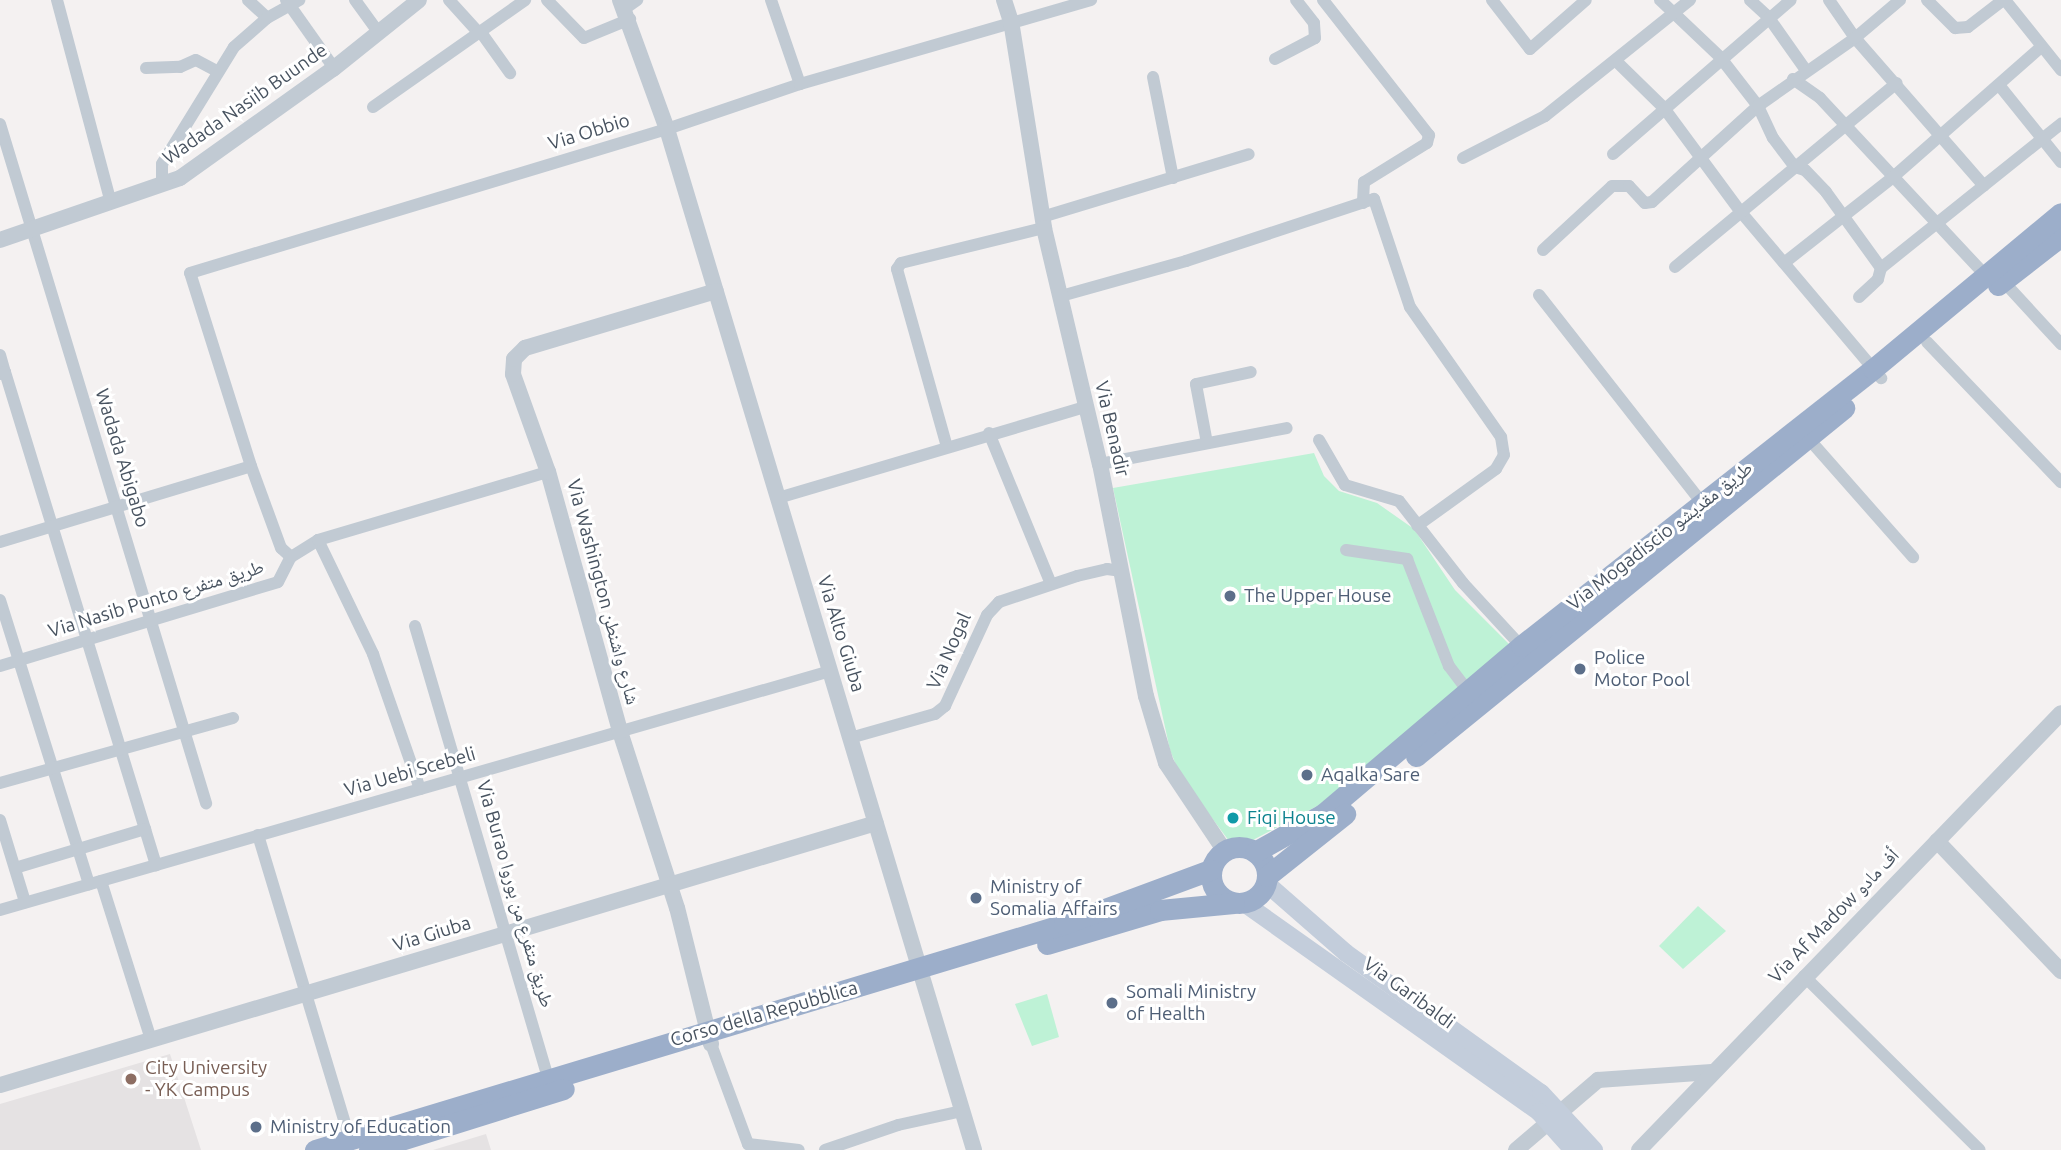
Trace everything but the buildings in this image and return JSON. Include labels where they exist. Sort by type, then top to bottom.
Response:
[{"type":"highway","name":"Via Mogadiscio طريق مقديشو","points":[[1255,852],[1323,814],[1475,699],[1521,646],[1681,530],[1702,503],[1808,438],[1877,373],[1927,342],[2061,213]]},
{"type":"highway","name":"Via Mogadiscio طريق مقديشو","points":[[1267,880],[1475,699],[1681,530],[1995,279],[2061,236]]},
{"type":"highway","points":[[316,1150],[358,1147],[710,1036],[921,975],[1160,911],[1239,904],[1258,897],[1267,880],[1255,852],[1240,847],[1224,850],[1210,870],[1139,900],[921,975]]},
{"type":"highway","points":[[1210,870],[1213,888],[1239,904]]},
{"type":"main road","name":"Via Garibaldi","points":[[1267,880],[1346,953],[1541,1093],[1553,1116]]},
{"type":"main road","name":"Via Garibaldi","points":[[1239,904],[1553,1116]]},
{"type":"main road","points":[[1553,1116],[1573,1150]]},
{"type":"main road","points":[[1553,1116],[1594,1150]]},
{"type":"street","points":[[57,0],[111,203]]},
{"type":"street","points":[[248,0],[268,18]]},
{"type":"street","points":[[355,0],[379,33]]},
{"type":"street","name":"Wadada Nasiib Buunde","points":[[0,240],[180,178],[334,68],[419,0]]},
{"type":"street","points":[[449,0],[479,31],[510,73]]},
{"type":"street","points":[[373,107],[525,0]]},
{"type":"street","points":[[547,0],[584,38],[628,7]]},
{"type":"street","points":[[771,0],[800,84]]},
{"type":"street","name":"Via Benadir","points":[[1004,0],[1011,21],[1043,222],[1100,464],[1157,739],[1166,764],[1224,850]]},
{"type":"street","name":"Via Obbio","points":[[251,467],[190,273],[667,129],[800,84],[1091,0]]},
{"type":"street","points":[[1275,59],[1315,38],[1314,23],[1296,0]]},
{"type":"street","points":[[1323,0],[1429,135],[1427,143],[1364,182],[1363,203]]},
{"type":"street","points":[[1492,0],[1530,49],[1586,0]]},
{"type":"street","points":[[1660,0],[1672,15],[1720,57],[1758,106],[1773,138],[1795,167],[1805,170],[1826,192],[1839,216],[1881,268]]},
{"type":"street","points":[[1463,158],[1545,116],[1690,0]]},
{"type":"street","points":[[1750,0],[1769,18],[1805,69]]},
{"type":"street","points":[[1614,154],[1720,57],[1791,0]]},
{"type":"street","points":[[1829,0],[1855,38],[1942,134],[1984,186]]},
{"type":"street","points":[[1543,250],[1612,186],[1629,186],[1645,203],[1652,202],[1758,106],[1805,69],[1855,38],[1900,0]]},
{"type":"street","points":[[1927,0],[1955,28],[1968,27],[2004,0],[2061,70]]},
{"type":"street","points":[[162,185],[162,164],[217,71],[234,47],[268,18],[292,2],[334,68]]},
{"type":"street","name":"Via Alto Giuba","points":[[628,7],[974,1150]]},
{"type":"street","points":[[1784,263],[1839,216],[1892,178],[2041,47]]},
{"type":"street","points":[[146,68],[180,67],[196,60],[217,71]]},
{"type":"street","points":[[1616,61],[1664,108],[1740,211],[1877,373]]},
{"type":"street","points":[[1153,77],[1172,178]]},
{"type":"street","points":[[1793,79],[1844,124],[1938,225],[2061,345]]},
{"type":"street","points":[[1675,267],[1844,124],[1897,83]]},
{"type":"street","points":[[1999,85],[2061,162]]},
{"type":"street","name":"Wadada Abigabo","points":[[0,124],[206,803]]},
{"type":"street","points":[[1859,297],[1878,279],[1881,268],[2061,124]]},
{"type":"street","points":[[947,447],[897,269],[901,264],[1043,222],[1249,155]]},
{"type":"street","points":[[1061,296],[1186,261],[1374,199],[1410,307],[1501,437],[1504,455],[1496,469],[1418,526]]},
{"type":"street","name":"Via Washington شارع واشنطن","points":[[710,1036],[670,885],[620,732],[548,472],[513,374],[514,359],[525,348],[716,291]]},
{"type":"street","points":[[1539,295],[1702,503]]},
{"type":"street","points":[[1927,342],[2061,482]]},
{"type":"street","points":[[0,355],[2,373],[156,865]]},
{"type":"street","points":[[1207,443],[1196,384],[1251,372]]},
{"type":"street","points":[[778,498],[989,433],[1086,407]]},
{"type":"street","points":[[1100,464],[1287,428]]},
{"type":"street","points":[[989,433],[1051,584]]},
{"type":"street","points":[[1808,438],[1913,557]]},
{"type":"street","points":[[1319,440],[1345,485],[1390,496],[1521,646]]},
{"type":"street","points":[[0,542],[251,467],[281,548],[290,557]]},
{"type":"street","name":"Via Nasib Punto طريق متفرع","points":[[0,666],[278,582],[290,557],[318,540],[548,472]]},
{"type":"street","points":[[318,540],[373,654],[420,789]]},
{"type":"street","points":[[1346,550],[1407,559],[1449,666],[1475,699]]},
{"type":"street","name":"Via Nogal","points":[[850,738],[935,714],[945,706],[991,608],[1051,584],[1107,569],[1122,571]]},
{"type":"street","points":[[0,600],[78,849],[95,882],[151,1040]]},
{"type":"street","name":"Via Burao طريق متفرع من بوروا","points":[[415,626],[550,1085]]},
{"type":"street","name":"Via Uebi Scebeli","points":[[0,910],[830,671]]},
{"type":"street","name":"Via Af Madow أف مادو","points":[[1639,1150],[1804,976],[2061,713]]},
{"type":"street","points":[[0,783],[233,718]]},
{"type":"street","points":[[0,820],[25,902]]},
{"type":"street","name":"Via Giuba","points":[[0,1085],[876,823]]},
{"type":"street","points":[[15,867],[145,829]]},
{"type":"street","points":[[258,835],[358,1147]]},
{"type":"street","points":[[1937,841],[2061,971]]},
{"type":"street","points":[[1804,976],[1980,1150]]},
{"type":"street","points":[[710,1036],[748,1144],[799,1150]]},
{"type":"street","points":[[1516,1150],[1598,1080],[1712,1072]]},
{"type":"street","points":[[825,1150],[898,1125],[962,1111]]},
{"type":"shaded area","name":"City University - YK Campus","points":[[170,1054],[201,1150],[0,1150],[0,1104]]},
{"type":"shaded area","points":[[486,1134],[491,1150],[433,1150]]},
{"type":"green space","points":[[1314,453],[1324,476],[1339,491],[1377,503],[1414,529],[1455,590],[1510,645],[1319,805],[1251,841],[1229,841],[1180,775],[1170,750],[1113,488]]},
{"type":"green space","points":[[1698,906],[1726,931],[1683,969],[1659,946]]},
{"type":"green space","points":[[1047,994],[1059,1037],[1032,1046],[1015,1004]]},
{"type":"place","name":"The Upper House","points":[[1230,596]]},
{"type":"place","name":"Police Motor Pool","points":[[1580,669]]},
{"type":"place","name":"Aqalka Sare","points":[[1307,775]]},
{"type":"place","name":"Fiqi House","points":[[1233,818]]},
{"type":"place","name":"Ministry of Somalia Affairs","points":[[976,898]]},
{"type":"place","name":"Somali Ministry of Health","points":[[1112,1003]]},
{"type":"place","name":"City University - YK Campus","points":[[131,1079]]},
{"type":"place","name":"Ministry of Education","points":[[256,1127]]}]
